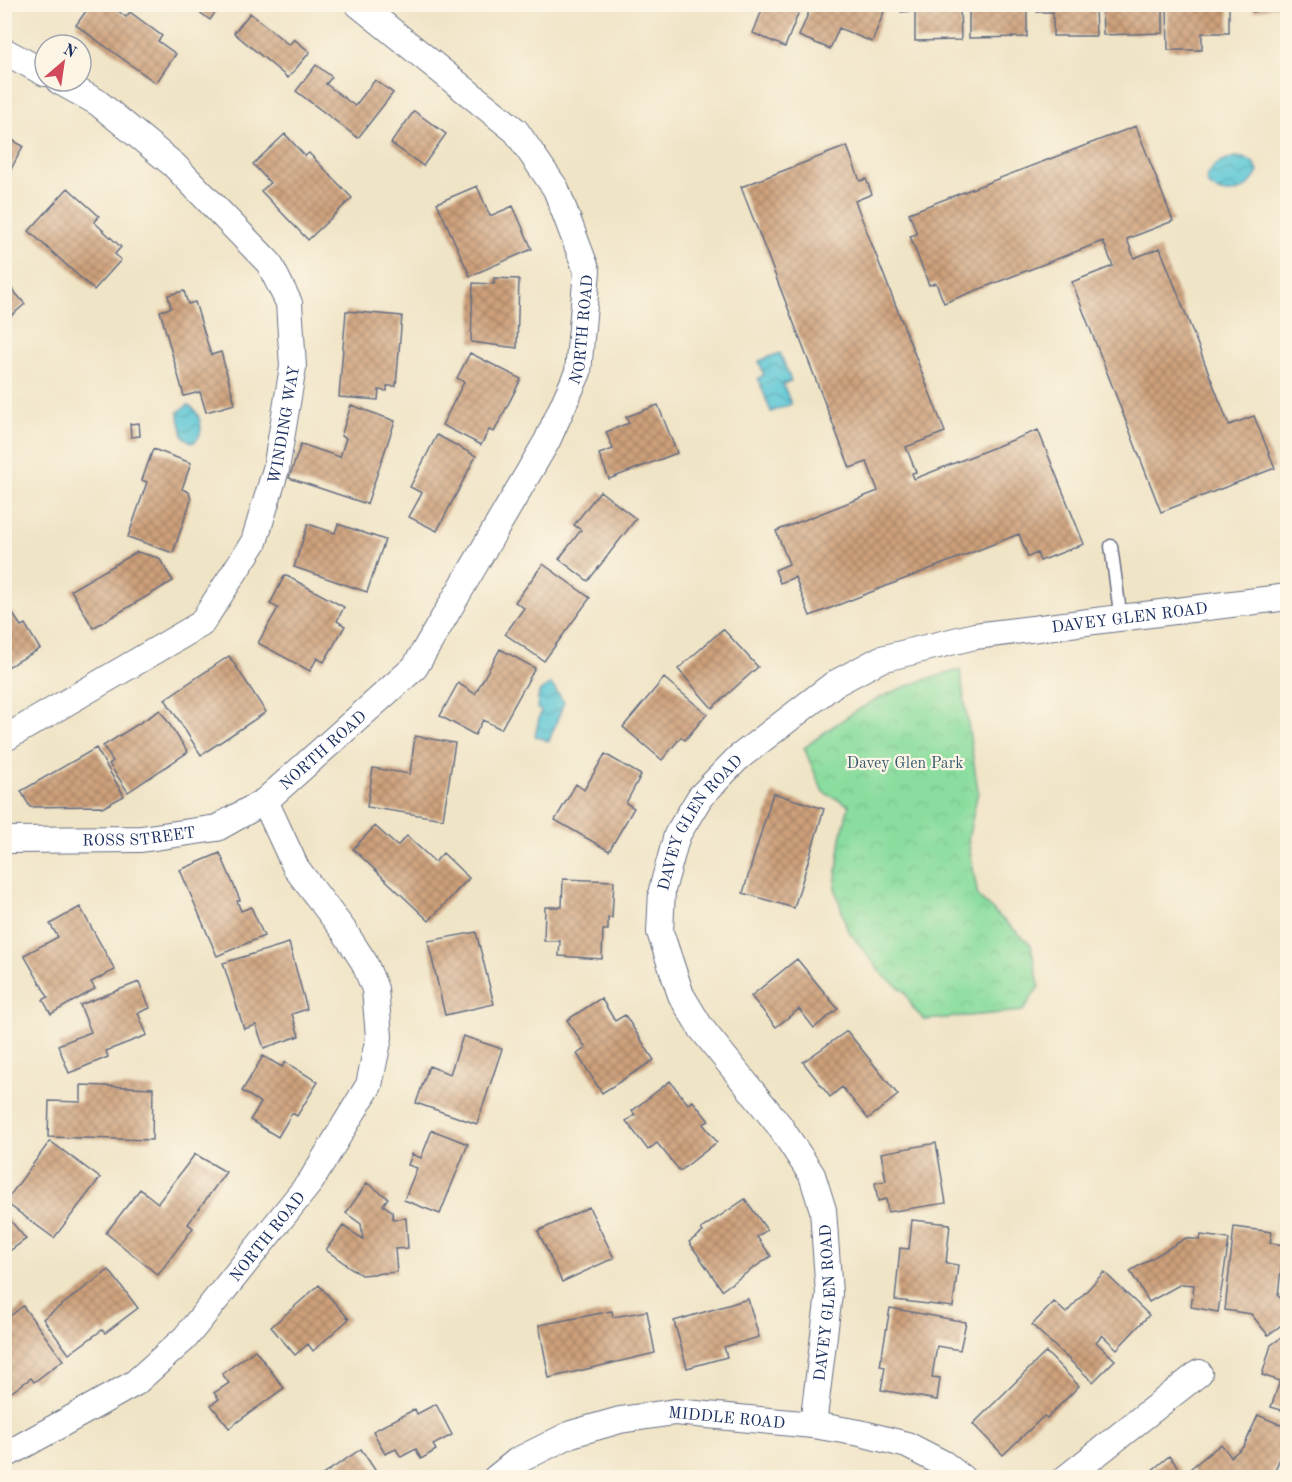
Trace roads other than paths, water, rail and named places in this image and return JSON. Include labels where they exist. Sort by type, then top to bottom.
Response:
[{"type":"street","name":"NORTH ROAD","points":[[4,1456],[135,1383],[185,1338],[311,1181],[369,1085],[379,1037],[375,989],[364,962],[344,931],[296,867],[265,801],[415,667],[547,441],[578,372],[587,271],[556,189],[516,131],[358,4]]},
{"type":"street","points":[[4,51],[33,67]]},
{"type":"street","name":"WINDING WAY","points":[[4,739],[201,624],[254,542],[276,469],[293,367],[290,303],[269,263],[174,165],[97,102],[81,93]]},
{"type":"street","name":"DAVEY GLEN ROAD","points":[[813,1425],[829,1294],[823,1210],[812,1175],[779,1125],[701,1028],[678,986],[660,932],[662,890],[677,835],[700,797],[738,758],[856,670],[881,659],[975,636],[1120,620],[1287,597]]},
{"type":"street","name":"ROSS STREET","points":[[4,840],[141,838],[217,828],[265,801]]},
{"type":"street","points":[[1066,1478],[1199,1373]]},
{"type":"street","name":"MIDDLE ROAD","points":[[496,1478],[517,1461],[571,1434],[620,1420],[675,1412],[813,1425],[907,1445],[944,1464],[962,1478]]},
{"type":"lane","points":[[1111,546],[1120,620]]},
{"type":"water","points":[[1234,157],[1249,160],[1258,172],[1248,185],[1229,193],[1215,190],[1208,185],[1206,177],[1215,165]]},
{"type":"water","points":[[780,353],[791,381],[783,384],[791,404],[771,412],[758,378],[764,375],[759,361]]},
{"type":"water","points":[[188,405],[196,412],[201,424],[200,435],[192,443],[183,436],[178,412]]},
{"type":"water","points":[[551,684],[564,702],[549,741],[535,736],[541,710],[537,709],[539,692]]},
{"type":"park label","name":"Davey Glen Park","points":[[905,762]]}]
